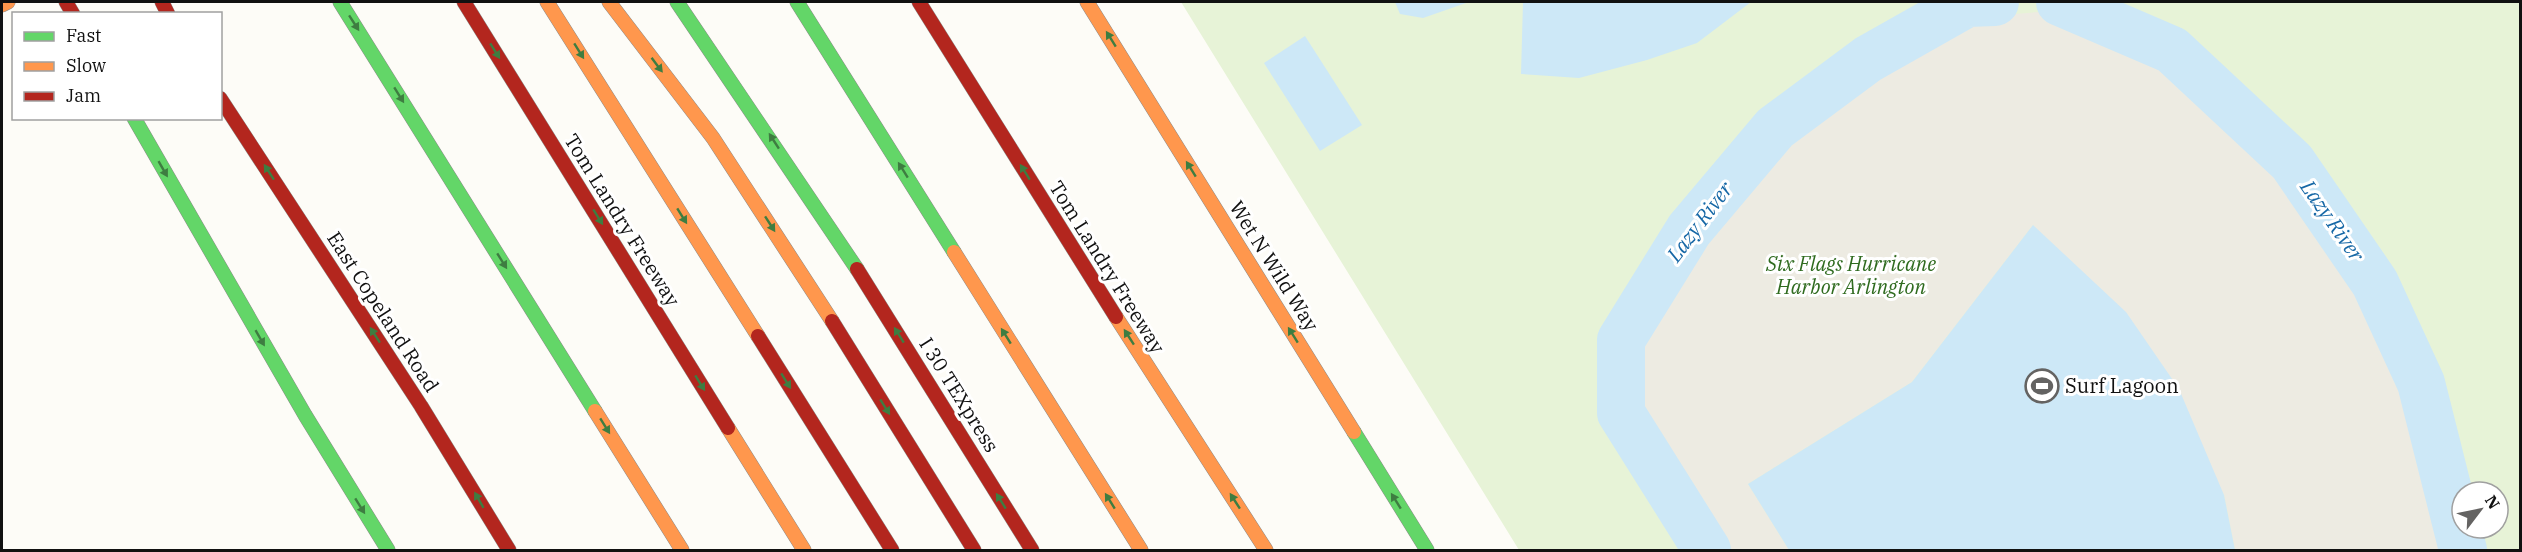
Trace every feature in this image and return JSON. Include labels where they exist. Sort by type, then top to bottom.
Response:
[{"type":"main road","points":[[2,5],[8,2]]},
{"type":"main road","points":[[340,2],[682,550]]},
{"type":"main road","name":"Tom Landry Freeway","points":[[464,2],[804,550]]},
{"type":"main road","points":[[548,2],[892,550]]},
{"type":"main road","points":[[609,2],[713,138],[810,286],[974,550]]},
{"type":"main road","name":"I 30 TEXpress","points":[[677,2],[748,101],[1032,550]]},
{"type":"main road","points":[[797,2],[1141,550]]},
{"type":"main road","name":"Tom Landry Freeway","points":[[919,2],[1087,272],[1266,550]]},
{"type":"main road","name":"Wet N Wild Way","points":[[1088,2],[1427,550]]},
{"type":"main road","name":"East Copeland Road","points":[[222,101],[421,406],[509,550]]},
{"type":"main road","points":[[135,120],[305,416],[388,550]]},
{"type":"green space","name":"Six Flags Hurricane Harbor Arlington","points":[[1181,2],[2520,2],[2520,550],[1519,550]]},
{"type":"shaded area","points":[[2052,11],[2163,60],[2282,170],[2364,289],[2409,387],[2450,550],[2235,550],[2224,495],[2033,225],[1912,382],[1748,484],[1789,550],[1723,550],[1635,409],[1635,343],[1699,239],[1784,138],[1876,70],[1975,17]]},
{"type":"water","points":[[1395,2],[1469,2],[1423,18],[1400,14]]},
{"type":"water","points":[[1523,2],[1751,2],[1697,43],[1647,60],[1579,78],[1521,74]]},
{"type":"water","points":[[1305,36],[1362,125],[1320,151],[1264,63]]},
{"type":"water","name":"Surf Lagoon","points":[[2033,225],[2126,312],[2179,389],[2224,495],[2235,550],[1789,550],[1748,484],[1912,382]]},
{"type":"waterway","name":"Lazy River","points":[[1707,550],[1621,413],[1621,340],[1689,230],[1775,128],[1868,59],[1967,3],[1995,2]]},
{"type":"waterway","name":"Lazy River","points":[[2060,2],[2172,50],[2292,162],[2375,283],[2421,383],[2463,550]]},
{"type":"traffic: fast","points":[[340,2],[595,411]]},
{"type":"traffic: fast","points":[[677,2],[857,269]]},
{"type":"traffic: fast","points":[[797,2],[954,252]]},
{"type":"traffic: fast","points":[[135,120],[305,415],[388,550]]},
{"type":"traffic: fast","points":[[1354,432],[1427,550]]},
{"type":"traffic: slow","points":[[2,5],[8,2]]},
{"type":"traffic: slow","points":[[547,2],[758,336]]},
{"type":"traffic: slow","points":[[609,2],[713,138],[832,321]]},
{"type":"traffic: slow","points":[[1087,2],[1354,432]]},
{"type":"traffic: slow","points":[[954,252],[1141,550]]},
{"type":"traffic: slow","points":[[1116,317],[1266,550]]},
{"type":"traffic: slow","points":[[595,411],[682,550]]},
{"type":"traffic: slow","points":[[728,428],[804,550]]},
{"type":"traffic: jam","points":[[66,2],[72,12]]},
{"type":"traffic: jam","points":[[162,2],[167,12]]},
{"type":"traffic: jam","points":[[464,2],[728,428]]},
{"type":"traffic: jam","points":[[919,2],[1116,317]]},
{"type":"traffic: jam","points":[[222,101],[421,406],[509,550]]},
{"type":"traffic: jam","points":[[857,269],[1032,550]]},
{"type":"traffic: jam","points":[[832,321],[974,550]]},
{"type":"traffic: jam","points":[[758,336],[892,550]]},
{"type":"place","name":"Surf Lagoon","points":[[2042,386]]}]
